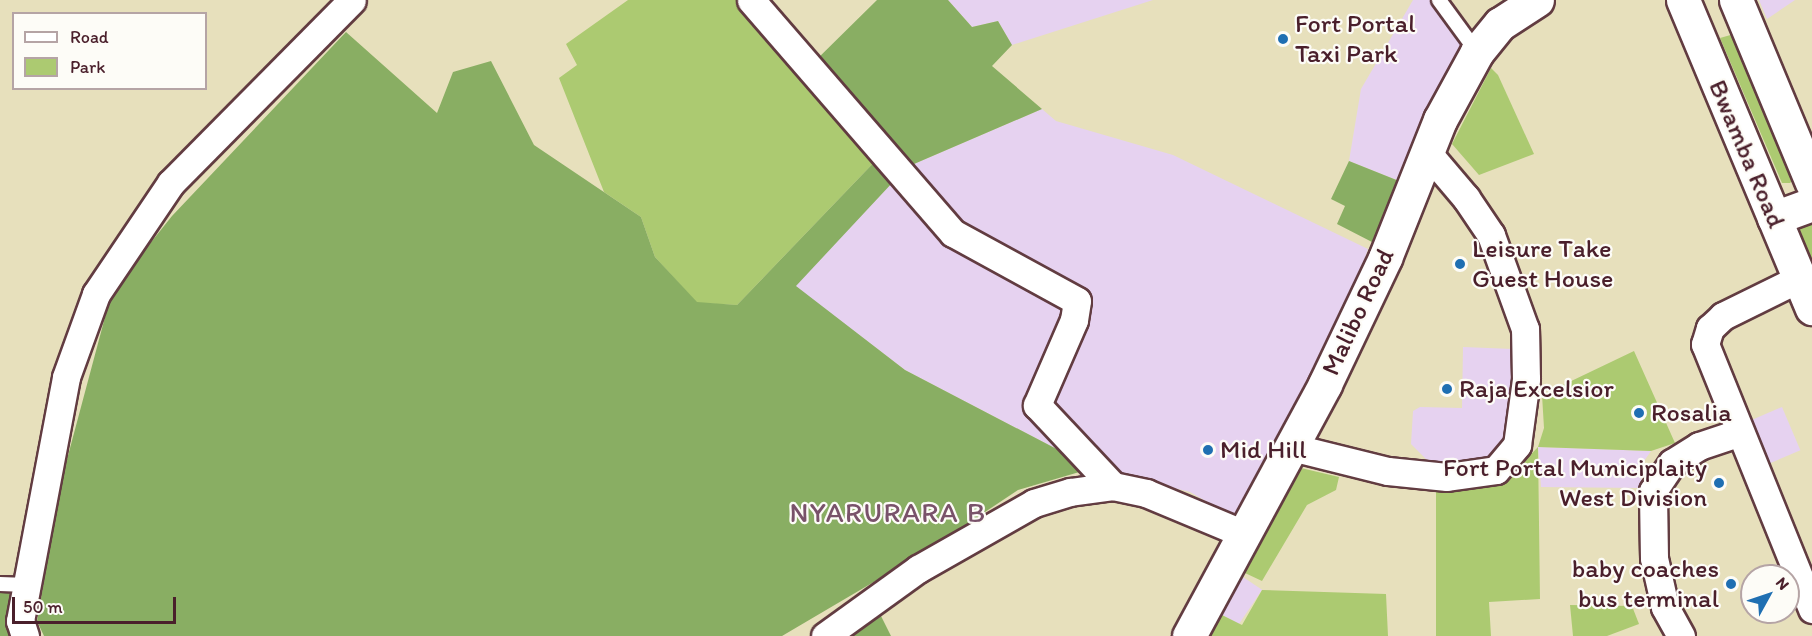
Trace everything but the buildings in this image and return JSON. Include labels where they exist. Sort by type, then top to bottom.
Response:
[{"type":"street","points":[[25,636],[20,621],[66,377],[96,294],[171,183],[352,0]]},
{"type":"street","points":[[751,0],[953,233],[1077,301],[1074,320],[1037,405],[1113,486]]},
{"type":"street","name":"Malibo Road","points":[[1189,636],[1292,447],[1385,258],[1427,152],[1477,52],[1500,24],[1537,0]]},
{"type":"street","name":"Bwamba Road","points":[[1683,0],[1812,309]]},
{"type":"street","name":"Bwamba Road","points":[[1736,0],[1812,183]]},
{"type":"street","points":[[1292,447],[1388,471],[1447,477],[1496,470],[1517,445],[1526,379],[1525,329],[1491,235],[1467,198],[1427,152]]},
{"type":"street","points":[[1774,218],[1812,204]]},
{"type":"street","points":[[1798,279],[1723,316],[1710,327],[1705,344],[1738,433],[1812,609]]},
{"type":"street","points":[[1681,636],[1665,607],[1654,558],[1653,491],[1672,463],[1699,446],[1738,433]]},
{"type":"street","points":[[825,636],[918,569],[1034,503],[1113,486],[1146,493],[1244,534]]},
{"type":"lane","points":[[1439,0],[1477,52]]},
{"type":"lane","points":[[0,584],[27,585]]},
{"type":"shaded area","points":[[948,0],[1153,0],[1012,45],[998,21],[972,27]]},
{"type":"shaded area","points":[[1413,0],[1432,0],[1466,49],[1399,181],[1349,161],[1361,89]]},
{"type":"shaded area","points":[[1759,0],[1795,0],[1767,19]]},
{"type":"shaded area","points":[[1042,109],[1056,121],[1173,155],[1368,249],[1351,300],[1235,518],[1190,492],[1093,468],[905,370],[795,286],[907,167]]},
{"type":"shaded area","points":[[1463,347],[1513,349],[1516,421],[1500,455],[1450,468],[1426,459],[1411,444],[1413,411],[1420,407],[1462,408]]},
{"type":"shaded area","points":[[1782,407],[1800,450],[1770,463],[1752,420]]},
{"type":"shaded area","points":[[1538,447],[1651,451],[1642,464],[1641,488],[1541,487]]},
{"type":"shaded area","points":[[1243,577],[1262,590],[1238,626],[1219,613]]},
{"type":"green space","points":[[628,0],[748,0],[883,153],[737,305],[697,303],[655,257],[641,217],[604,192],[559,78],[577,65],[566,44]]},
{"type":"green space","points":[[877,0],[948,0],[972,27],[998,21],[1012,45],[992,66],[1042,109],[907,167],[796,286],[905,370],[1093,468],[1018,490],[928,550],[782,636],[44,636],[37,621],[62,478],[112,291],[172,216],[346,32],[437,113],[453,72],[491,61],[534,145],[641,217],[655,257],[697,302],[737,305],[883,153],[809,67]]},
{"type":"green space","points":[[1734,34],[1794,179],[1790,183],[1782,183],[1720,38]]},
{"type":"green space","points":[[1491,68],[1498,75],[1534,154],[1479,175],[1452,144]]},
{"type":"green space","points":[[1349,161],[1399,181],[1372,242],[1337,224],[1345,206],[1331,199]]},
{"type":"green space","points":[[1810,219],[1812,223],[1812,264],[1796,225]]},
{"type":"green space","points":[[1634,351],[1675,443],[1651,451],[1538,447],[1544,428],[1542,395]]},
{"type":"green space","points":[[1538,447],[1540,599],[1489,602],[1491,636],[1436,636],[1436,489],[1498,478],[1518,468]]},
{"type":"green space","points":[[1301,468],[1339,477],[1336,490],[1307,505],[1262,581],[1245,573]]},
{"type":"green space","points":[[0,583],[14,584],[17,636],[0,636]]},
{"type":"green space","points":[[1262,590],[1386,594],[1388,636],[1210,636],[1222,615],[1242,625]]},
{"type":"green space","points":[[1570,605],[1632,606],[1639,624],[1607,636],[1573,636]]},
{"type":"green space","points":[[877,608],[891,636],[829,636]]},
{"type":"place","name":"Fort Portal Taxi Park","points":[[1283,39]]},
{"type":"place","name":"Leisure Take Guest House","points":[[1460,264]]},
{"type":"place","name":"Raja Excelsior","points":[[1447,389]]},
{"type":"place","name":"Rosalia","points":[[1639,413]]},
{"type":"place","name":"Mid Hill","points":[[1208,450]]},
{"type":"place","name":"Fort Portal Municiplaity West Division","points":[[1719,483]]},
{"type":"place","name":"baby coaches bus terminal","points":[[1731,584]]},
{"type":"district","name":"NYARURARA B","points":[[888,512]]}]
